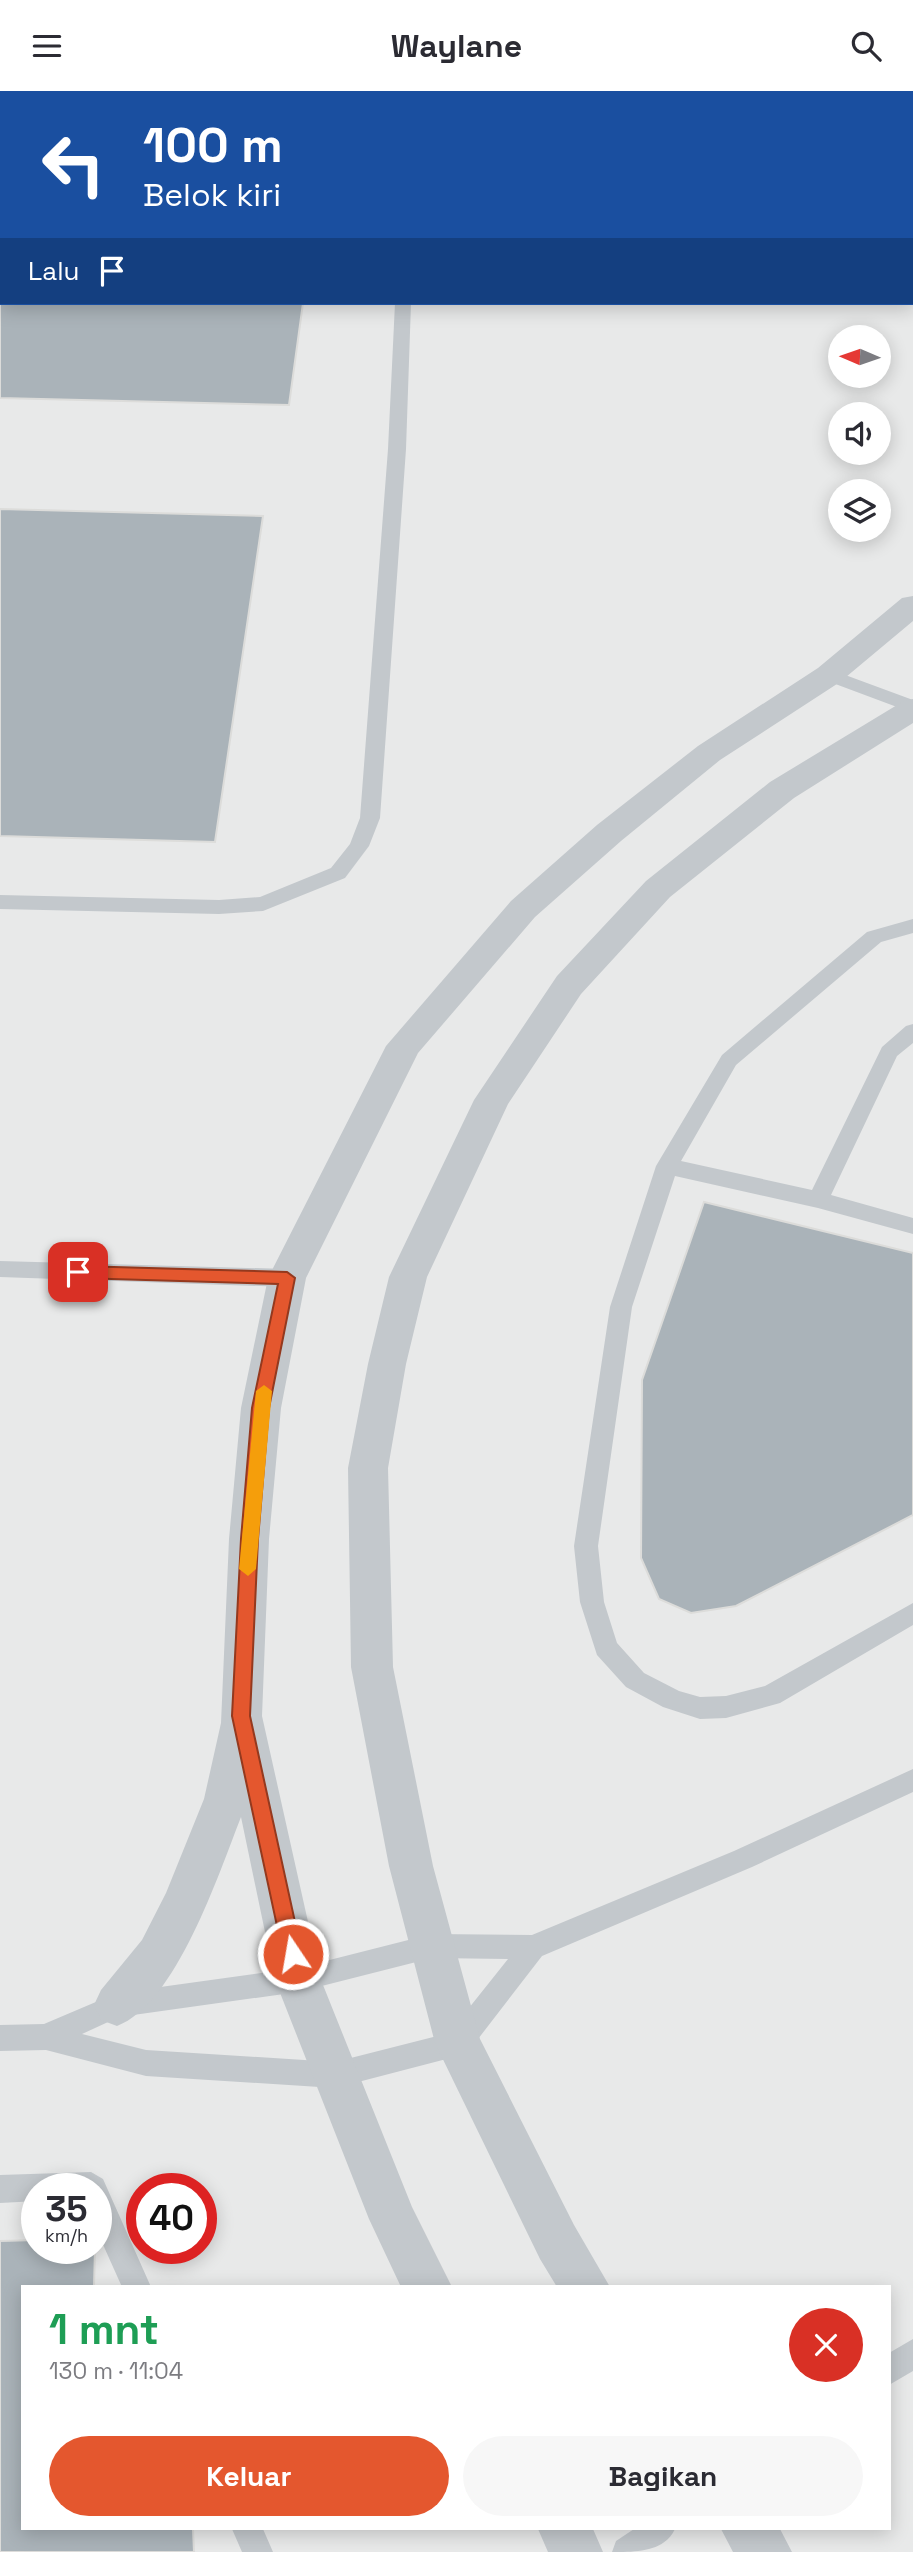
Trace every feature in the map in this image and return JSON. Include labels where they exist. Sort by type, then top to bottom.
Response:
[{"type":"street","points":[[117,2005],[158,1955],[186,1899],[226,1799],[241,1716],[249,1539],[261,1408],[287,1278],[404,1046],[523,909],[609,833],[709,753],[829,675],[913,605]]},
{"type":"street","points":[[585,2285],[557,2242],[458,2043],[411,1866],[372,1667],[368,1468],[387,1364],[408,1277],[492,1100],[569,985],[658,889],[782,790],[913,708]]},
{"type":"street","points":[[241,1716],[298,1980],[393,2219],[426,2285]]},
{"type":"street","points":[[565,2530],[578,2552]]},
{"type":"street","points":[[748,2530],[766,2552]]},
{"type":"lane","points":[[0,902],[219,907],[263,904],[338,873],[359,846],[370,818],[396,463],[403,305]]},
{"type":"lane","points":[[829,675],[913,708]]},
{"type":"lane","points":[[913,926],[874,937],[729,1060],[667,1166],[621,1307],[586,1546],[592,1602],[606,1648],[635,1680],[672,1699],[700,1708],[726,1707],[771,1695],[913,1613]]},
{"type":"lane","points":[[818,1200],[889,1052],[913,1031]]},
{"type":"lane","points":[[667,1166],[818,1200],[913,1226]]},
{"type":"lane","points":[[0,1269],[287,1278]]},
{"type":"lane","points":[[46,2037],[117,2005],[298,1980],[432,1946],[533,1947],[743,1859],[913,1780]]},
{"type":"lane","points":[[0,2038],[46,2037],[146,2063],[335,2075],[458,2043],[533,1947]]},
{"type":"lane","points":[[0,2189],[21,2188]]},
{"type":"lane","points":[[112,2232],[136,2285]]},
{"type":"lane","points":[[891,2369],[913,2354]]},
{"type":"lane","points":[[247,2530],[258,2552]]},
{"type":"lane","points":[[626,2552],[659,2530]]},
{"type":"shaded area","points":[[0,305],[913,305],[913,2552],[0,2552]]},
{"type":"building","points":[[0,305],[303,305],[289,405],[0,398]]},
{"type":"building","points":[[0,509],[263,516],[215,842],[0,836]]},
{"type":"building","points":[[704,1202],[913,1253],[913,1515],[736,1606],[691,1613],[659,1599],[641,1558],[642,1380]]},
{"type":"building","points":[[21,2240],[21,2264],[95,2264],[94,2285],[21,2285],[21,2530],[193,2530],[194,2552],[0,2552],[0,2241]]},
{"type":"slow traffic","points":[[248,1569],[264,1391]]},
{"type":"route","points":[[78,1272],[287,1278],[261,1408],[249,1539],[241,1716],[293,1954]]}]
